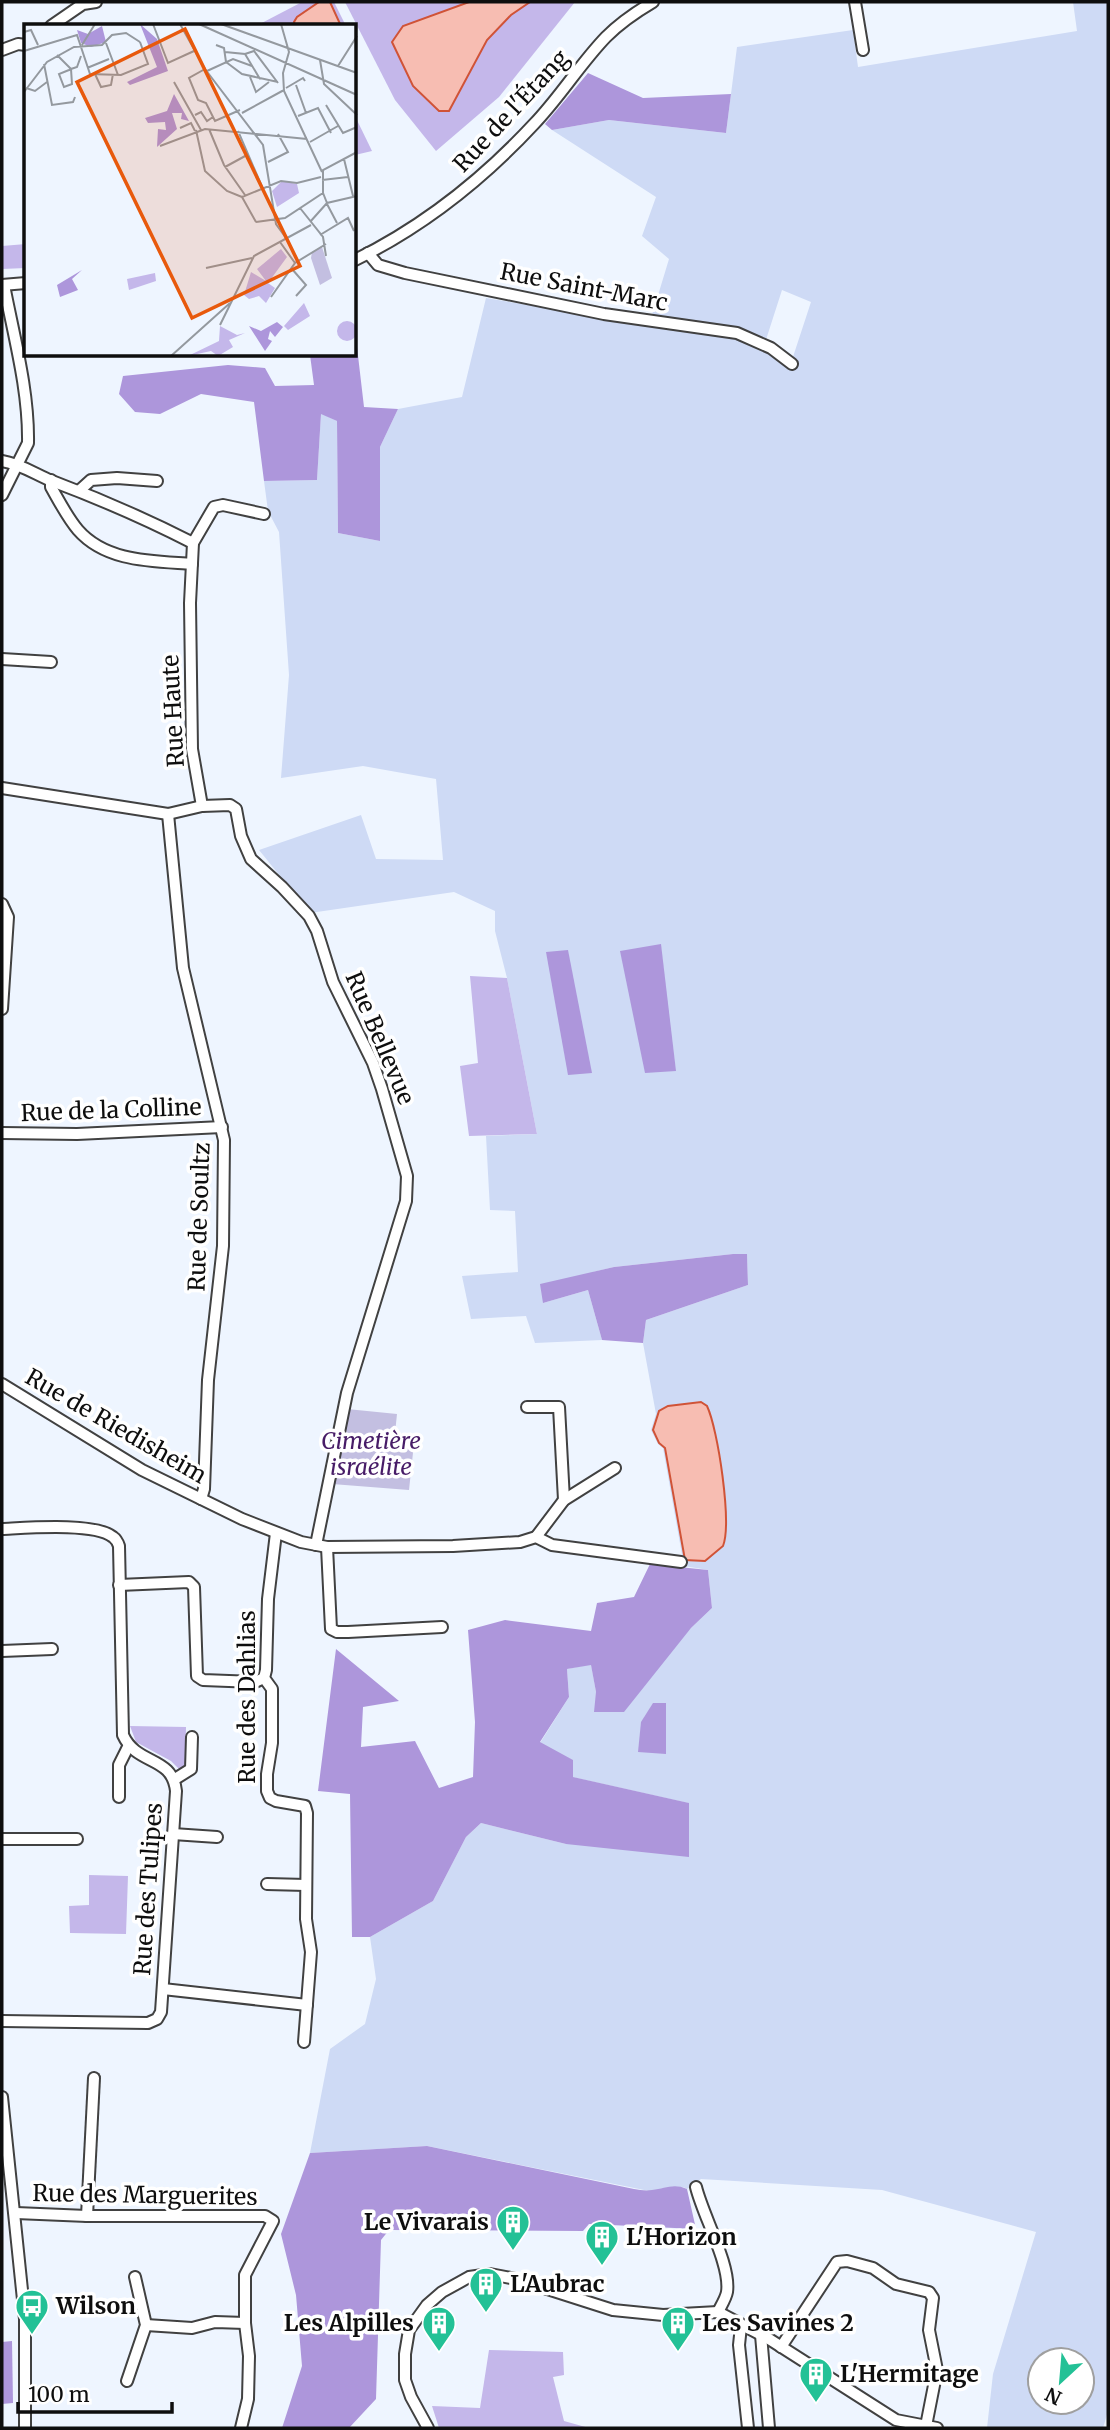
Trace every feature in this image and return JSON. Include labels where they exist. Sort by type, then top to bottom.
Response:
[{"type":"street","points":[[54,24],[83,3],[96,2]]},
{"type":"street","name":"Rue de l'Étang","points":[[357,259],[406,232],[463,193],[533,126],[606,37],[625,19],[653,2]]},
{"type":"street","points":[[855,2],[863,50]]},
{"type":"street","points":[[2,50],[18,44],[24,45]]},
{"type":"street","name":"Rue Saint-Marc","points":[[368,253],[378,265],[405,273],[604,314],[737,333],[771,348],[792,364]]},
{"type":"street","points":[[2,495],[28,443],[24,392],[3,285],[24,283]]},
{"type":"street","points":[[2,461],[17,463],[51,480],[80,490],[193,543]]},
{"type":"street","points":[[80,490],[91,480],[117,478],[158,481]]},
{"type":"street","points":[[51,480],[51,487],[73,523],[94,543],[126,558],[192,564]]},
{"type":"street","name":"Rue Haute","points":[[202,806],[192,749],[190,603],[193,543],[214,507],[223,505],[264,514]]},
{"type":"street","points":[[2,659],[51,662]]},
{"type":"street","points":[[2,788],[169,814],[202,806]]},
{"type":"street","name":"Rue Bellevue","points":[[202,806],[230,804],[236,809],[241,836],[251,859],[309,916],[333,982],[373,1063],[407,1176],[406,1201],[346,1393],[322,1546]]},
{"type":"street","name":"Rue de Soultz","points":[[169,814],[183,968],[224,1140],[223,1246],[208,1380],[204,1489],[201,1499]]},
{"type":"street","points":[[2,904],[8,917],[2,1009]]},
{"type":"street","name":"Rue de la Colline","points":[[2,1133],[77,1134],[222,1127]]},
{"type":"street","name":"Rue de Riedisheim","points":[[2,1384],[142,1470],[276,1533],[322,1546],[493,1544],[520,1542],[536,1537],[552,1545],[681,1562]]},
{"type":"street","points":[[527,1407],[559,1406],[564,1500]]},
{"type":"street","points":[[536,1537],[564,1500],[615,1468]]},
{"type":"street","points":[[2,1529],[65,1527],[106,1533],[115,1537],[119,1546],[123,1735],[128,1747],[119,1765],[119,1797]]},
{"type":"street","name":"Rue des Dahlias","points":[[276,1533],[268,1599],[264,1678],[272,1689],[272,1743],[267,1791],[270,1798],[276,1801],[305,1806],[307,1813],[306,1919],[311,1952],[304,2042]]},
{"type":"street","points":[[322,1546],[331,1629],[348,1632],[442,1627]]},
{"type":"street","points":[[119,1585],[189,1583],[194,1587],[197,1676],[191,1688]]},
{"type":"street","points":[[2,1651],[52,1649]]},
{"type":"street","points":[[197,1676],[203,1680],[255,1682],[264,1678]]},
{"type":"street","points":[[175,1779],[191,1769],[192,1737]]},
{"type":"street","name":"Rue des Tulipes","points":[[2,2021],[148,2023],[157,2019],[161,2012],[175,1779],[169,1769],[128,1747]]},
{"type":"street","points":[[173,1833],[217,1837]]},
{"type":"street","points":[[2,1839],[77,1839]]},
{"type":"street","points":[[267,1884],[306,1885]]},
{"type":"street","points":[[163,1989],[307,2005]]},
{"type":"street","points":[[87,2216],[94,2078]]},
{"type":"street","points":[[2,2097],[25,2319],[25,2428]]},
{"type":"street","points":[[696,2187],[700,2206],[726,2278],[727,2293],[718,2312]]},
{"type":"street","name":"Rue des Marguerites","points":[[16,2213],[87,2216],[265,2216],[274,2221],[245,2275],[245,2323]]},
{"type":"street","points":[[428,2428],[408,2389],[404,2365],[409,2330],[427,2305],[442,2292],[469,2277],[490,2274],[516,2279],[594,2305],[634,2313],[672,2315],[718,2312],[761,2335],[779,2346],[885,2414],[896,2420],[931,2427],[937,2370],[929,2330],[933,2298],[929,2292],[896,2284],[873,2267],[847,2260],[837,2262],[779,2346],[764,2354]]},
{"type":"street","points":[[127,2381],[146,2325],[135,2277]]},
{"type":"street","points":[[146,2325],[192,2328],[215,2322],[245,2323],[249,2356],[248,2399],[241,2428]]},
{"type":"street","points":[[741,2326],[739,2345],[748,2428]]},
{"type":"street","points":[[761,2335],[769,2428]]},
{"type":"shaded area","points":[[302,2],[334,2],[345,24],[260,24]]},
{"type":"shaded area","points":[[319,2],[330,2],[340,24],[294,24],[297,17]]},
{"type":"shaded area","points":[[345,2],[575,2],[499,97],[436,151],[395,100]]},
{"type":"shaded area","points":[[469,2],[530,2],[511,15],[487,40],[449,111],[439,111],[413,86],[392,42],[403,26]]},
{"type":"shaded area","points":[[1073,2],[1108,2],[1108,2411],[1103,2428],[987,2428],[993,2374],[1036,2232],[882,2190],[701,2179],[687,2189],[683,2187],[649,2191],[427,2146],[310,2153],[330,2049],[365,2024],[376,1979],[370,1937],[433,1901],[466,1837],[481,1823],[566,1844],[688,1803],[572,1777],[572,1760],[540,1743],[569,1697],[567,1669],[591,1664],[596,1692],[691,1628],[712,1608],[708,1570],[684,1566],[663,1448],[651,1430],[656,1414],[643,1343],[646,1320],[748,1285],[747,1255],[733,1254],[614,1267],[593,1272],[543,1303],[588,1290],[602,1340],[535,1343],[526,1316],[471,1319],[462,1276],[518,1272],[515,1211],[490,1210],[486,1136],[537,1134],[507,978],[495,931],[495,911],[454,892],[310,913],[259,850],[361,815],[376,859],[443,860],[436,779],[363,766],[281,778],[289,675],[279,532],[268,511],[264,481],[317,480],[321,413],[337,421],[338,533],[380,541],[380,447],[398,409],[462,397],[486,298],[649,325],[669,259],[642,236],[656,197],[552,130],[609,120],[726,133],[737,47],[853,30],[858,67],[1077,31]],"holes":[[[782,290],[811,302],[790,366],[763,349]]]},
{"type":"shaded area","points":[[588,73],[643,98],[731,94],[726,133],[609,120],[552,130],[545,124]]},
{"type":"shaded area","points":[[357,120],[372,151],[357,155]]},
{"type":"shaded area","points":[[24,244],[24,268],[2,269],[2,246]]},
{"type":"shaded area","points":[[357,347],[364,407],[398,409],[380,447],[380,541],[338,533],[337,421],[321,414],[317,480],[264,481],[254,402],[201,394],[160,414],[135,412],[119,394],[123,376],[228,365],[265,368],[275,386],[314,385],[310,357],[357,357]]},
{"type":"shaded area","points":[[661,944],[676,1071],[645,1073],[620,951]]},
{"type":"shaded area","points":[[568,950],[592,1073],[568,1075],[546,952]]},
{"type":"shaded area","points":[[470,976],[507,978],[537,1134],[469,1136],[460,1066],[478,1063]]},
{"type":"shaded area","points":[[747,1254],[748,1285],[646,1320],[643,1343],[602,1340],[588,1290],[543,1303],[540,1284],[614,1267]]},
{"type":"shaded area","points":[[701,1402],[707,1406],[715,1434],[726,1518],[723,1546],[705,1561],[685,1560],[665,1448],[659,1443],[653,1430],[659,1411],[668,1406]]},
{"type":"shaded area","points":[[650,1564],[708,1570],[712,1608],[691,1628],[624,1712],[594,1712],[596,1692],[591,1665],[567,1669],[569,1697],[540,1742],[573,1760],[573,1777],[689,1803],[689,1857],[566,1844],[481,1823],[466,1837],[433,1901],[370,1937],[352,1937],[350,1794],[318,1791],[336,1649],[399,1701],[363,1707],[361,1747],[415,1741],[439,1788],[473,1777],[475,1722],[468,1630],[505,1620],[591,1631],[597,1603],[634,1597]]},
{"type":"shaded area","points":[[653,1703],[666,1703],[666,1754],[638,1752],[641,1722]]},
{"type":"shaded area","points":[[130,1726],[186,1727],[185,1769],[182,1772],[171,1761],[136,1742]]},
{"type":"shaded area","points":[[89,1875],[128,1876],[126,1934],[70,1933],[69,1906],[89,1905]]},
{"type":"shaded area","points":[[427,2146],[636,2189],[682,2187],[687,2189],[696,2229],[589,2224],[583,2231],[389,2230],[381,2240],[376,2399],[349,2428],[282,2428],[302,2366],[296,2295],[281,2234],[310,2153]]},
{"type":"shaded area","points":[[12,2341],[13,2403],[2,2404],[2,2342]]},
{"type":"shaded area","points":[[489,2350],[563,2352],[564,2375],[553,2377],[564,2421],[589,2428],[439,2428],[432,2406],[480,2408]]},
{"type":"green space","name":"Cimetière israélite","points":[[347,1409],[397,1414],[395,1433],[415,1434],[409,1490],[332,1484]]},
{"type":"place","name":"Le Vivarais","points":[[513,2252]]},
{"type":"place","name":"L'Horizon","points":[[602,2267]]},
{"type":"place","name":"L'Aubrac","points":[[486,2314]]},
{"type":"place","name":"Wilson","points":[[32,2336]]},
{"type":"place","name":"Les Alpilles","points":[[439,2353]]},
{"type":"place","name":"Les Savines 2","points":[[678,2353]]},
{"type":"place","name":"L'Hermitage","points":[[816,2404]]}]
